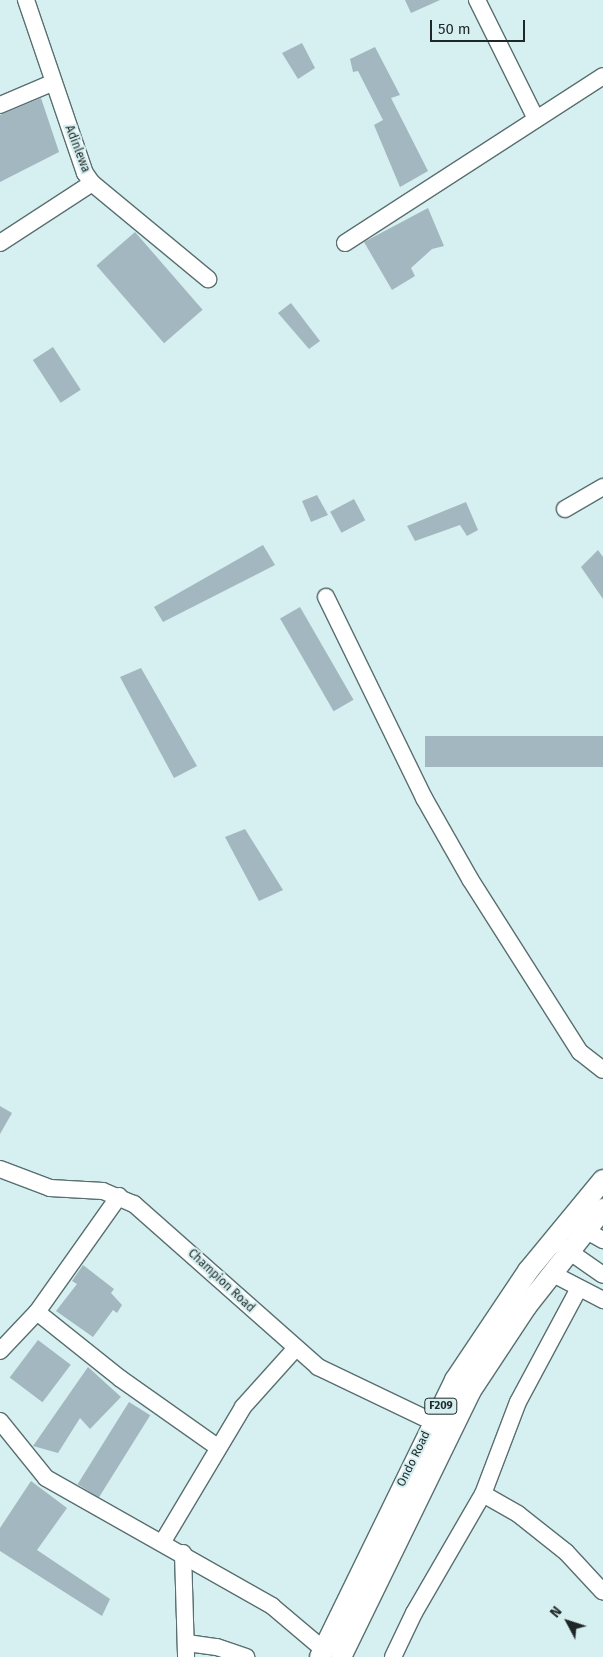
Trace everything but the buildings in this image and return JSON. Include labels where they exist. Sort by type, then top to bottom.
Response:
[{"type":"main road","name":"Ondo Road","points":[[328,1655],[432,1422],[481,1336],[560,1245],[603,1180]]},
{"type":"main road","name":"Ondo Road","points":[[328,1655],[470,1392],[551,1273],[560,1245],[585,1230],[603,1209]]},
{"type":"street","name":"Adinlewa","points":[[26,0],[52,83],[92,184],[208,279]]},
{"type":"street","points":[[477,0],[536,119]]},
{"type":"street","points":[[345,243],[603,76]]},
{"type":"street","points":[[0,105],[52,83]]},
{"type":"street","points":[[0,243],[92,184]]},
{"type":"street","points":[[565,509],[603,487]]},
{"type":"street","points":[[326,597],[424,798],[470,879],[580,1052],[603,1070]]},
{"type":"street","points":[[0,1169],[50,1188],[120,1196],[37,1312],[0,1351]]},
{"type":"street","name":"Champion Road","points":[[120,1196],[185,1248],[295,1349],[344,1382],[432,1422]]},
{"type":"street","points":[[585,1230],[603,1240]]},
{"type":"street","points":[[560,1245],[603,1275]]},
{"type":"street","points":[[551,1273],[603,1300]]},
{"type":"street","points":[[394,1657],[414,1614],[483,1494],[518,1402],[579,1288]]},
{"type":"street","points":[[37,1312],[121,1379],[216,1446]]},
{"type":"street","points":[[162,1543],[216,1446],[243,1406],[295,1349]]},
{"type":"street","points":[[0,1421],[46,1478],[183,1553],[272,1606],[328,1655]]},
{"type":"street","points":[[483,1494],[518,1514],[566,1552],[603,1592]]},
{"type":"street","points":[[183,1553],[187,1650],[217,1647],[246,1657]]}]
